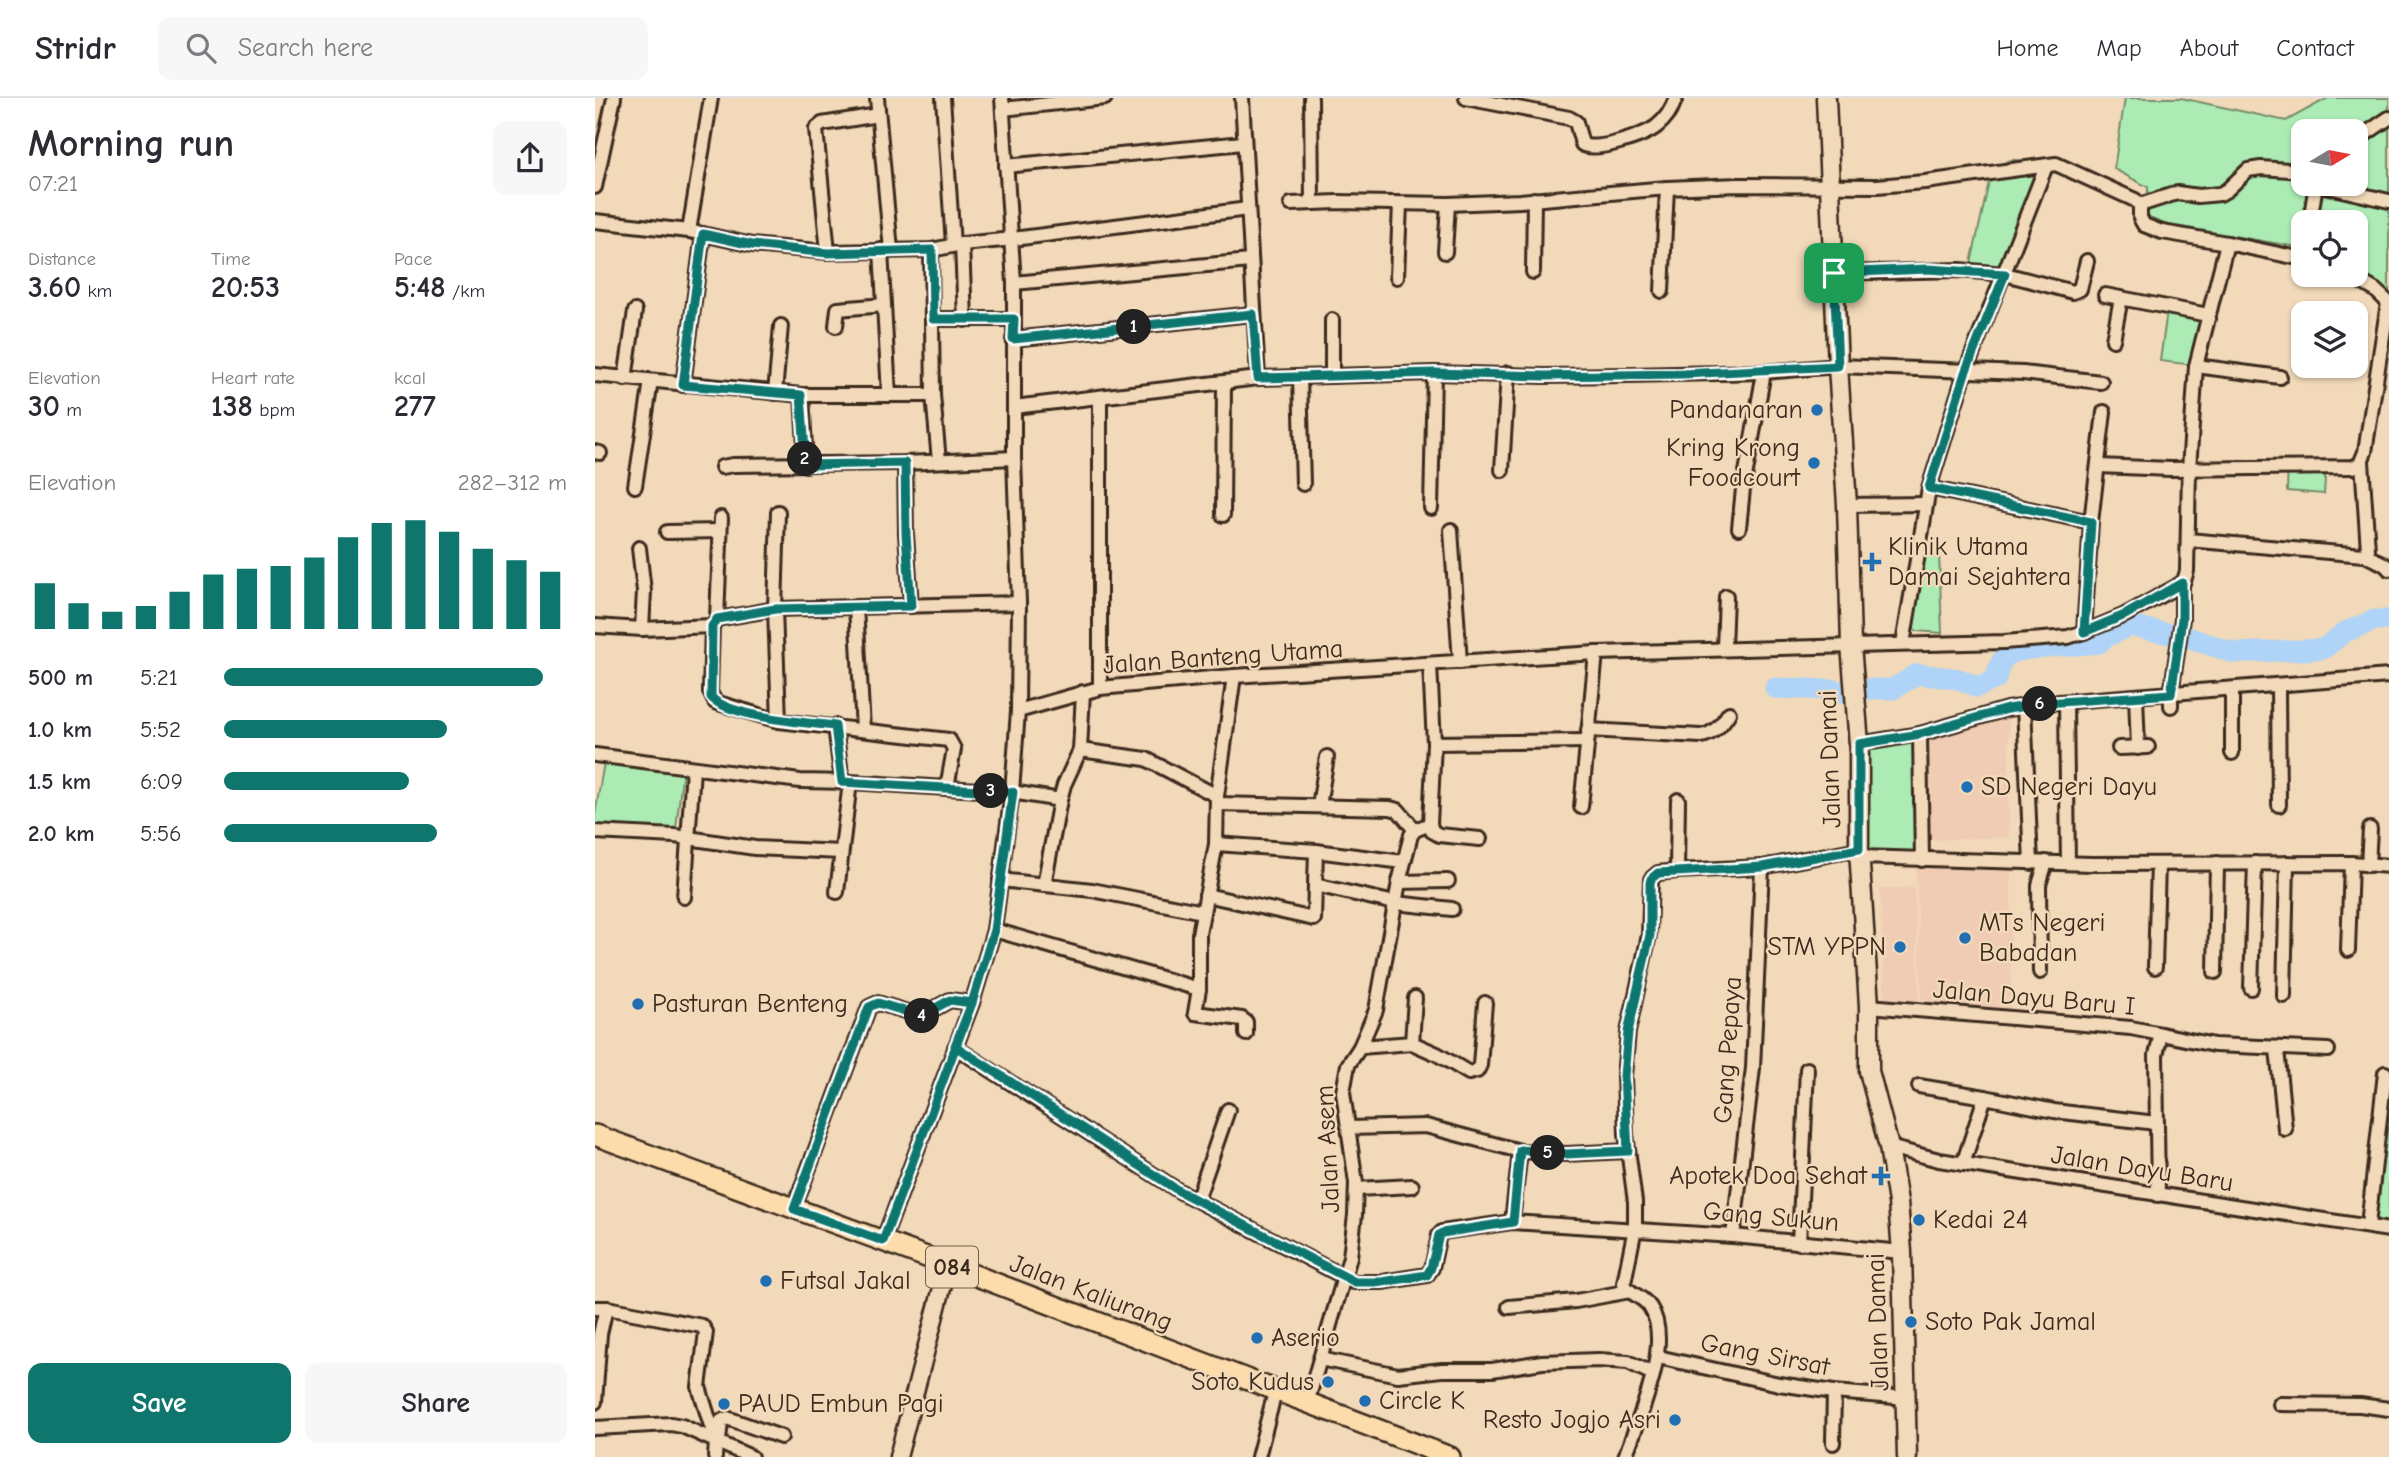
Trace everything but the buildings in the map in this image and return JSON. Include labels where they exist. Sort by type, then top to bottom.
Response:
[{"type":"main road","name":"Jalan Damai","points":[[1826,98],[1847,505],[1851,645],[1859,744],[1859,853],[1869,1006],[1869,1071],[1896,1181],[1902,1252],[1907,1457]]},
{"type":"main road","name":"Jalan Kaliurang","points":[[595,1135],[948,1265],[1450,1457]]},
{"type":"street","points":[[595,187],[600,145],[614,98]]},
{"type":"street","points":[[689,231],[711,98]]},
{"type":"street","points":[[877,98],[886,250],[884,305],[889,395]]},
{"type":"street","points":[[943,98],[965,320]]},
{"type":"street","points":[[883,1241],[972,1003],[988,952],[994,930],[1013,792],[1018,711],[1019,603],[1014,458],[1013,239],[1003,104],[1105,98]]},
{"type":"street","points":[[1242,98],[1249,261],[1258,378]]},
{"type":"street","points":[[1311,98],[1312,203]]},
{"type":"street","points":[[1466,98],[1569,118],[1576,122],[1582,144],[1588,148],[1643,134],[1658,126],[1667,117],[1676,98]]},
{"type":"street","points":[[828,253],[816,129],[822,124],[878,115]]},
{"type":"street","points":[[2368,132],[2389,118]]},
{"type":"street","points":[[1006,166],[1243,143]]},
{"type":"street","points":[[1291,204],[1448,204],[1667,188],[1877,186],[2056,164],[2099,186],[2135,200],[2140,205],[2140,218],[2144,225],[2162,232],[2291,256]]},
{"type":"street","points":[[1903,644],[1929,488],[1965,373],[2046,166]]},
{"type":"street","points":[[2140,205],[2177,193],[2198,196],[2220,194],[2248,170],[2291,170]]},
{"type":"street","points":[[2312,210],[2316,184],[2389,201]]},
{"type":"street","points":[[1662,291],[1667,188]]},
{"type":"street","points":[[1533,272],[1534,199]]},
{"type":"street","points":[[1397,277],[1400,204]]},
{"type":"street","points":[[1445,252],[1448,204]]},
{"type":"street","points":[[595,221],[689,231],[752,245],[828,253],[932,250],[958,244],[1248,209]]},
{"type":"street","points":[[683,385],[703,234]]},
{"type":"street","points":[[2171,698],[2182,619],[2182,583],[2187,571],[2189,469],[2196,366],[2227,243]]},
{"type":"street","points":[[932,250],[933,395],[939,461]]},
{"type":"street","points":[[1014,283],[1249,261]]},
{"type":"street","points":[[1834,273],[1928,269],[2005,274],[2073,292],[2080,289],[2087,261]]},
{"type":"street","points":[[2365,554],[2368,550],[2362,461],[2389,303],[2368,286]]},
{"type":"street","points":[[2105,295],[2208,315]]},
{"type":"street","points":[[2113,340],[2121,298]]},
{"type":"street","points":[[836,326],[838,309],[884,305]]},
{"type":"street","points":[[625,379],[635,311]]},
{"type":"street","points":[[1013,339],[1253,314]]},
{"type":"street","points":[[933,319],[1014,319]]},
{"type":"street","points":[[1332,320],[1332,376]]},
{"type":"street","points":[[775,393],[781,326]]},
{"type":"street","points":[[1014,407],[1258,378],[1434,373],[1572,376],[1764,372],[1838,366],[1965,373],[2023,373],[2101,382]]},
{"type":"street","points":[[2196,366],[2280,377]]},
{"type":"street","points":[[1739,528],[1743,489],[1764,372]]},
{"type":"street","points":[[1431,508],[1434,373]]},
{"type":"street","points":[[1502,470],[1508,373]]},
{"type":"street","points":[[595,375],[801,395],[933,395]]},
{"type":"street","points":[[1300,377],[1303,484]]},
{"type":"street","points":[[635,486],[650,382]]},
{"type":"street","points":[[1223,515],[1224,383]]},
{"type":"street","points":[[801,395],[806,465]]},
{"type":"street","points":[[1100,397],[1100,688]]},
{"type":"street","points":[[2084,632],[2091,522],[2104,412]]},
{"type":"street","points":[[722,467],[1014,458]]},
{"type":"street","points":[[2099,466],[2189,469],[2353,467],[2362,461]]},
{"type":"street","points":[[905,463],[911,606]]},
{"type":"street","points":[[1929,488],[2091,522]]},
{"type":"street","points":[[1847,505],[1926,504]]},
{"type":"street","points":[[778,512],[775,609],[779,721]]},
{"type":"street","points":[[667,532],[721,524],[711,697],[721,705],[779,721],[949,740],[954,748],[947,788]]},
{"type":"street","points":[[1451,530],[1460,662]]},
{"type":"street","points":[[2188,540],[2365,554],[2370,559],[2385,564],[2389,569]]},
{"type":"street","points":[[639,548],[643,591],[642,629]]},
{"type":"street","name":"Jalan Banteng Utama","points":[[1018,711],[1100,688],[1234,676],[1596,653],[2004,642],[2068,637],[2125,615],[2182,583]]},
{"type":"street","points":[[1724,648],[1726,596]]},
{"type":"street","points":[[595,626],[642,629],[715,622],[775,609],[1019,603]]},
{"type":"street","points":[[856,607],[863,729]]},
{"type":"street","points":[[1581,807],[1596,653]]},
{"type":"street","points":[[1430,665],[1434,743],[1430,824],[1432,831],[1439,835],[1480,839]]},
{"type":"street","points":[[1234,676],[1217,800],[1216,844],[1199,934],[1199,989],[1195,1013],[1242,1019],[1246,1022],[1246,1034]]},
{"type":"street","points":[[1859,744],[1920,734],[2024,706],[2171,698],[2232,689],[2389,676]]},
{"type":"street","points":[[2278,686],[2279,806]]},
{"type":"street","points":[[2232,689],[2232,752]]},
{"type":"street","points":[[1044,885],[1064,785],[1080,750],[1083,692]]},
{"type":"street","points":[[2119,748],[2143,748],[2136,699]]},
{"type":"street","points":[[2066,704],[2068,863]]},
{"type":"street","points":[[2024,706],[2031,863]]},
{"type":"street","points":[[1434,743],[1588,736],[1701,736],[1721,726],[1729,713]]},
{"type":"street","points":[[835,726],[846,782],[837,892]]},
{"type":"street","points":[[1920,734],[1922,860]]},
{"type":"street","points":[[1080,750],[1146,759],[1217,800],[1398,810],[1415,830],[1430,824]]},
{"type":"street","points":[[595,755],[800,781],[1013,792],[1060,800]]},
{"type":"street","points":[[1319,806],[1327,757]]},
{"type":"street","points":[[684,897],[693,769]]},
{"type":"street","points":[[1677,871],[1678,800]]},
{"type":"street","points":[[2368,865],[2370,829]]},
{"type":"street","name":"Jalan Asem","points":[[1307,1403],[1350,1257],[1357,1189],[1343,1092],[1354,1055],[1376,1010],[1403,862],[1415,830]]},
{"type":"street","points":[[595,832],[688,838],[755,848],[841,852]]},
{"type":"street","points":[[1216,844],[1316,851],[1403,862]]},
{"type":"street","points":[[1206,895],[1314,919],[1316,851]]},
{"type":"street","points":[[1625,1457],[1658,1357],[1659,1333],[1655,1316],[1649,1305],[1630,1292],[1624,1283],[1635,1228],[1635,1202],[1628,1151],[1624,1076],[1628,1032],[1650,935],[1651,879],[1658,873],[1762,867],[1859,853],[1922,860],[2031,863],[2351,863],[2389,866]]},
{"type":"street","points":[[2040,972],[2039,885],[2046,862]]},
{"type":"street","points":[[2155,967],[2158,863]]},
{"type":"street","points":[[2214,972],[2217,863]]},
{"type":"street","points":[[2251,988],[2255,863]]},
{"type":"street","points":[[2284,996],[2287,863]]},
{"type":"street","points":[[2348,950],[2351,863]]},
{"type":"street","name":"Gang Pepaya","points":[[1733,1236],[1753,1068],[1762,867]]},
{"type":"street","points":[[1000,880],[1092,890],[1203,912]]},
{"type":"street","points":[[1399,882],[1448,881]]},
{"type":"street","points":[[1315,885],[1395,903],[1452,909]]},
{"type":"street","points":[[994,930],[1199,989]]},
{"type":"street","points":[[1412,1043],[1415,998]]},
{"type":"street","points":[[794,1209],[869,1007],[878,1003],[921,1016],[950,1000],[972,1003]]},
{"type":"street","points":[[1354,1055],[1412,1043],[1469,1073],[1477,1071],[1480,1065],[1485,1003]]},
{"type":"street","name":"Jalan Dayu Baru I","points":[[1869,1006],[2131,1028],[2161,1034],[2156,1055],[2158,1195]]},
{"type":"street","points":[[2161,1034],[2214,1045],[2328,1050]]},
{"type":"street","points":[[955,1046],[1136,1166],[1343,1276]]},
{"type":"street","points":[[2277,1049],[2285,1129]]},
{"type":"street","points":[[1799,1242],[1807,1069]]},
{"type":"street","points":[[2368,1226],[2385,1073]]},
{"type":"street","points":[[1919,1086],[2054,1111],[2156,1123]]},
{"type":"street","points":[[1963,1164],[1985,1097]]},
{"type":"street","points":[[1197,1200],[1228,1110]]},
{"type":"street","points":[[1349,1128],[1426,1126],[1520,1150],[1566,1154],[1628,1151]]},
{"type":"street","name":"Jalan Dayu Baru","points":[[1889,1147],[1963,1164],[2389,1230]]},
{"type":"street","points":[[1513,1222],[1520,1150]]},
{"type":"street","points":[[1357,1189],[1412,1186]]},
{"type":"street","name":"Gang Sukun","points":[[1343,1276],[1355,1282],[1382,1282],[1427,1275],[1439,1235],[1442,1233],[1513,1222],[1635,1228],[1902,1252]]},
{"type":"street","points":[[898,1457],[948,1265]]},
{"type":"street","points":[[1509,1307],[1576,1301],[1630,1292]]},
{"type":"street","points":[[595,1402],[600,1308],[702,1326],[706,1332],[699,1387],[717,1443]]},
{"type":"street","name":"Gang Sirsat","points":[[1658,1357],[1779,1384],[1907,1398]]},
{"type":"street","points":[[1320,1359],[1398,1376],[1442,1370],[1492,1370],[1542,1362],[1598,1360],[1628,1362],[1653,1374]]},
{"type":"street","points":[[1258,1457],[1275,1392]]},
{"type":"street","points":[[1833,1443],[1834,1392]]},
{"type":"street","points":[[2280,1404],[2360,1405],[2389,1409]]},
{"type":"street","points":[[715,1457],[719,1425],[724,1418],[781,1437]]},
{"type":"street","points":[[595,1428],[671,1424],[682,1426],[751,1457]]},
{"type":"shaded area","name":"SD Negeri Dayu","points":[[2009,714],[2009,837],[1926,840],[1924,737]]},
{"type":"shaded area","name":"MTs Negeri Babadan","points":[[1916,867],[2011,868],[2011,1015],[1922,1009]]},
{"type":"shaded area","name":"STM YPPN","points":[[1914,887],[1920,1007],[1885,1006],[1880,889]]},
{"type":"green space","points":[[2125,98],[2181,98],[2286,121],[2328,98],[2389,98],[2389,303],[2368,286],[2368,210],[2291,210],[2291,246],[2147,221],[2148,187],[2114,169]]},
{"type":"green space","points":[[2011,160],[2051,161],[2017,221],[2008,267],[1970,268],[1992,168]]},
{"type":"green space","points":[[2167,311],[2205,316],[2194,365],[2160,361]]},
{"type":"green space","points":[[2288,460],[2326,463],[2324,494],[2287,491]]},
{"type":"green space","points":[[1939,553],[1942,633],[1916,631],[1908,622],[1918,555]]},
{"type":"green space","points":[[1919,735],[1921,860],[1861,855],[1862,744]]},
{"type":"green space","points":[[605,757],[683,770],[675,836],[595,832],[595,814]]},
{"type":"green space","points":[[2389,1093],[2389,1230],[2368,1225]]},
{"type":"waterway","points":[[1861,689],[1893,689],[1917,674],[1959,679],[1978,687],[1996,679],[2001,662],[2009,654],[2038,648],[2099,643],[2107,636],[2130,626],[2190,638],[2234,653],[2323,649],[2345,632],[2375,620],[2389,620]]},
{"type":"waterway","points":[[1775,688],[1848,693]]},
{"type":"place","name":"Pandanaran","points":[[1817,410]]},
{"type":"place","name":"Kring Krong Foodcourt","points":[[1814,463]]},
{"type":"place","name":"Klinik Utama Damai Sejahtera","points":[[1872,562]]},
{"type":"place","name":"SD Negeri Dayu","points":[[1967,787]]},
{"type":"place","name":"MTs Negeri Babadan","points":[[1965,938]]},
{"type":"place","name":"STM YPPN","points":[[1900,947]]},
{"type":"place","name":"Pasturan Benteng","points":[[638,1004]]},
{"type":"place","name":"Apotek Doa Sehat","points":[[1881,1176]]},
{"type":"place","name":"Kedai 24","points":[[1919,1220]]},
{"type":"place","name":"Futsal Jakal","points":[[766,1281]]},
{"type":"place","name":"Soto Pak Jamal","points":[[1911,1322]]},
{"type":"place","name":"Aserio","points":[[1257,1338]]},
{"type":"place","name":"Soto Kudus","points":[[1328,1382]]},
{"type":"place","name":"Circle K","points":[[1365,1401]]},
{"type":"place","name":"PAUD Embun Pagi","points":[[724,1404]]},
{"type":"place","name":"Resto Jogjo Asri","points":[[1675,1420]]},
{"type":"route","points":[[1834,273],[1838,366],[1764,372],[1683,374],[1544,376],[1434,373],[1258,378],[1253,314],[1013,339],[1014,319],[933,319],[932,250],[828,253],[752,245],[703,234],[683,385],[801,395],[806,465],[905,463],[911,606],[775,609],[717,619],[712,626],[711,697],[721,705],[779,721],[835,726],[842,782],[1013,792],[994,930],[972,1003],[955,1046],[883,1241],[794,1209],[869,1007],[878,1003],[921,1016],[950,1000],[972,1003],[955,1046],[1136,1166],[1179,1191],[1355,1282],[1382,1282],[1427,1275],[1439,1235],[1442,1233],[1513,1222],[1520,1150],[1566,1154],[1628,1151],[1624,1105],[1628,1032],[1650,935],[1650,883],[1654,876],[1677,871],[1762,867],[1859,849],[1859,744],[1920,734],[2007,709],[2046,703],[2171,694],[2182,619],[2182,583],[2125,615],[2084,632],[2091,522],[1929,488],[1965,373],[2005,274],[1928,269],[1834,273]]}]
